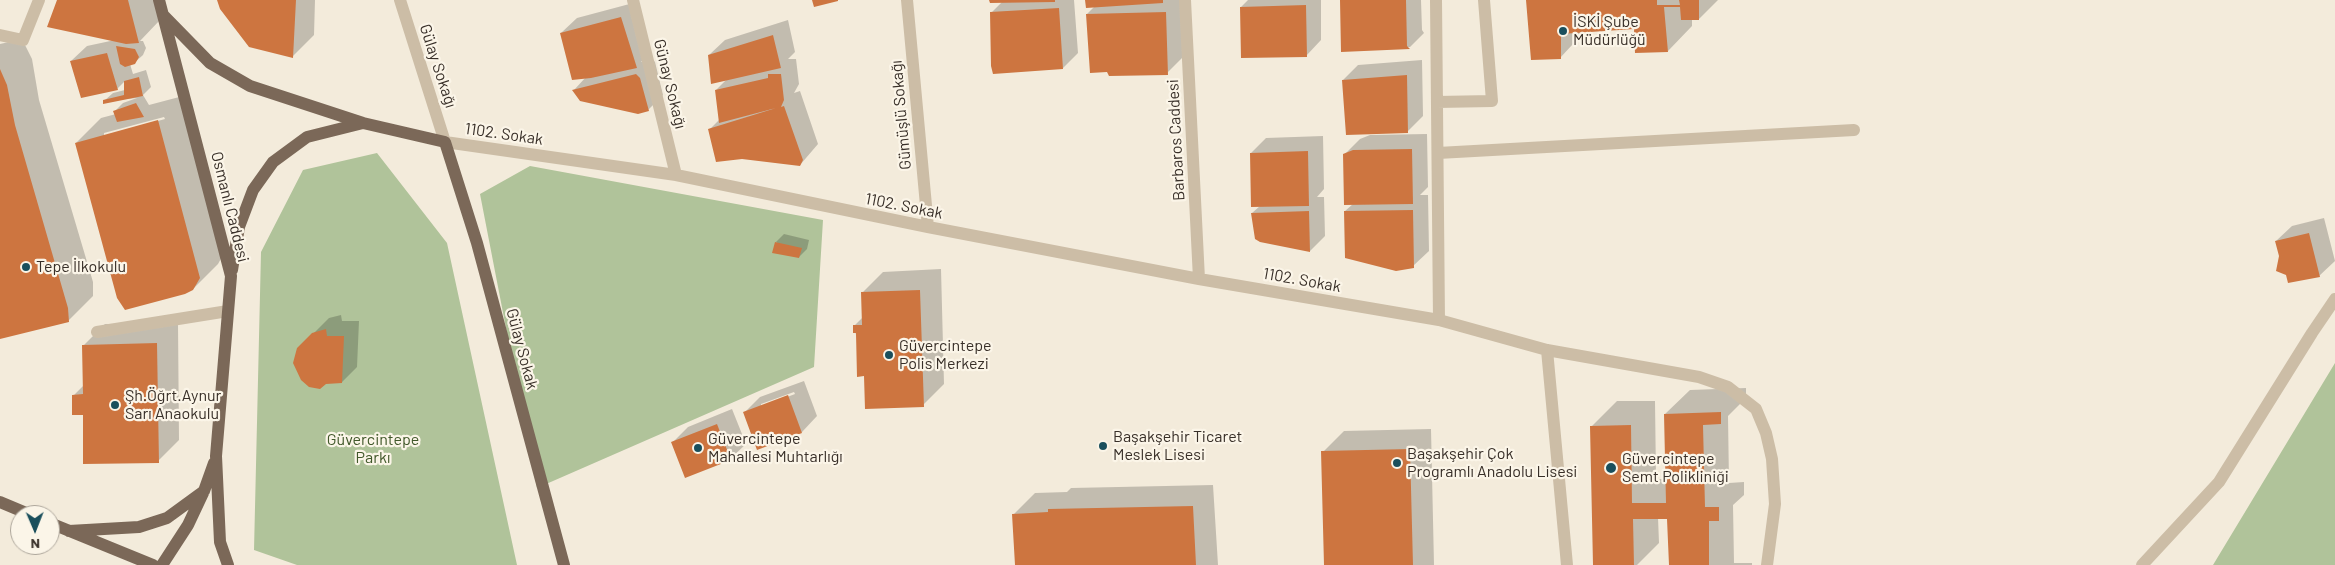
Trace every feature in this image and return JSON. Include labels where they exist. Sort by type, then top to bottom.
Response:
[{"type":"main road","name":"Osmanlı Caddesi","points":[[159,0],[231,276],[216,456]]},
{"type":"main road","name":"1102. Sokak","points":[[164,16],[210,63],[250,86],[363,123],[445,142]]},
{"type":"main road","points":[[231,276],[239,227],[253,190],[273,162],[307,137],[363,123]]},
{"type":"main road","name":"Gülay Sokak","points":[[445,142],[477,243],[564,565]]},
{"type":"main road","points":[[162,565],[188,525],[204,492],[216,456]]},
{"type":"main road","points":[[216,456],[220,542],[228,565]]},
{"type":"main road","points":[[69,530],[138,527],[166,518],[204,492]]},
{"type":"main road","points":[[60,527],[153,565]]},
{"type":"street","points":[[0,35],[24,40],[39,0]]},
{"type":"street","name":"Gülay Sokağı","points":[[400,0],[445,142]]},
{"type":"street","name":"Günay Sokağı","points":[[633,0],[676,175]]},
{"type":"street","name":"Gümüşlü Sokağı","points":[[907,0],[928,227]]},
{"type":"street","name":"Barbaros Caddesi","points":[[1185,0],[1199,278]]},
{"type":"street","points":[[1436,0],[1439,320]]},
{"type":"street","points":[[1437,102],[1492,101],[1484,0]]},
{"type":"street","points":[[1438,153],[1854,130]]},
{"type":"street","name":"1102. Sokak","points":[[445,142],[676,175],[928,227],[1199,278],[1439,320],[1547,350],[1714,381],[1741,395],[1756,408],[1766,433],[1775,481],[1775,504],[1767,565]]},
{"type":"street","points":[[2142,565],[2219,482],[2312,332],[2335,299]]},
{"type":"street","points":[[97,332],[228,311]]},
{"type":"street","points":[[1547,350],[1567,565]]},
{"type":"green space","name":"Güvercintepe Parkı","points":[[377,153],[447,243],[517,565],[297,565],[254,550],[261,252],[303,170]]},
{"type":"green space","points":[[530,166],[823,220],[814,367],[537,488],[480,194]]},
{"type":"green space","points":[[2335,363],[2335,565],[2213,565]]},
{"type":"building","points":[[57,0],[128,0],[139,43],[126,44],[47,27]]},
{"type":"building","points":[[217,0],[296,0],[293,58],[249,47],[220,9]]},
{"type":"building","points":[[812,0],[838,0],[838,1],[814,7]]},
{"type":"building","points":[[989,0],[1055,0],[1055,2],[990,3]]},
{"type":"building","points":[[1085,0],[1163,0],[1163,3],[1086,8]]},
{"type":"building","points":[[1340,0],[1406,0],[1407,46],[1410,49],[1341,52]]},
{"type":"building","name":"İSKİ Şube Müdürlüğü","points":[[1526,0],[1657,0],[1657,5],[1680,5],[1679,0],[1699,0],[1699,20],[1681,20],[1680,7],[1664,7],[1668,52],[1635,53],[1634,29],[1561,34],[1561,59],[1531,60]]},
{"type":"building","points":[[1306,5],[1307,57],[1241,58],[1240,7]]},
{"type":"building","points":[[1059,8],[1063,69],[993,74],[991,66],[990,12]]},
{"type":"building","points":[[1166,12],[1168,75],[1109,76],[1107,72],[1090,73],[1086,14]]},
{"type":"building","points":[[621,17],[637,68],[572,80],[560,33]]},
{"type":"building","points":[[773,35],[781,68],[711,84],[708,55]]},
{"type":"building","points":[[116,46],[135,49],[139,57],[135,64],[125,67],[120,64]]},
{"type":"building","points":[[107,53],[118,90],[81,98],[70,61]]},
{"type":"building","points":[[0,69],[7,85],[15,125],[68,308],[69,322],[0,339]]},
{"type":"building","points":[[636,74],[640,78],[649,111],[638,114],[580,101],[572,90]]},
{"type":"building","points":[[768,74],[781,74],[784,100],[781,107],[784,106],[803,160],[800,166],[742,159],[716,162],[708,129],[776,108],[719,123],[715,90],[768,78]]},
{"type":"building","points":[[1407,75],[1408,133],[1346,135],[1342,80]]},
{"type":"building","points":[[139,77],[143,96],[103,104],[103,100],[124,95],[124,81]]},
{"type":"building","points":[[136,103],[144,117],[117,122],[113,111]]},
{"type":"building","points":[[158,120],[200,278],[193,290],[185,294],[125,310],[117,298],[75,143]]},
{"type":"building","points":[[1412,149],[1413,204],[1344,205],[1343,154],[1353,150]]},
{"type":"building","points":[[1308,151],[1309,206],[1251,207],[1250,153]]},
{"type":"building","points":[[1413,210],[1414,268],[1396,271],[1345,258],[1344,211]]},
{"type":"building","points":[[1309,211],[1310,252],[1260,242],[1255,239],[1251,213]]},
{"type":"building","points":[[2309,233],[2320,277],[2288,283],[2286,275],[2276,271],[2279,256],[2275,241]]},
{"type":"building","points":[[775,242],[802,248],[799,258],[772,253]]},
{"type":"building","name":"Güvercintepe Polis Merkezi","points":[[920,290],[924,407],[865,409],[864,376],[857,377],[856,333],[853,333],[853,325],[862,325],[861,292]]},
{"type":"building","points":[[326,329],[327,336],[344,336],[342,383],[326,384],[320,389],[309,387],[301,380],[293,363],[297,348],[312,333]]},
{"type":"building","name":"Şh.Öğrt.Aynur Sarı Anaokulu","points":[[157,343],[159,463],[83,464],[83,415],[72,415],[72,395],[83,394],[82,345]]},
{"type":"building","points":[[788,395],[802,433],[757,450],[743,412]]},
{"type":"building","name":"Güvercintepe Semt Polikliniği","points":[[1721,412],[1721,424],[1703,425],[1705,507],[1719,507],[1719,521],[1709,521],[1709,565],[1669,565],[1667,519],[1633,519],[1634,565],[1593,565],[1590,426],[1631,425],[1632,503],[1666,503],[1664,414]]},
{"type":"building","points":[[717,424],[731,460],[685,478],[671,442]]},
{"type":"building","points":[[1410,449],[1413,565],[1324,565],[1321,451]]},
{"type":"building","points":[[1193,506],[1196,565],[1015,565],[1012,514],[1048,512],[1048,509]]},
{"type":"place","name":"İSKİ Şube Müdürlüğü","points":[[1563,31]]},
{"type":"place","name":"Tepe İlkokulu","points":[[26,267]]},
{"type":"place","name":"Güvercintepe Polis Merkezi","points":[[889,355]]},
{"type":"place","name":"Şh.Öğrt.Aynur Sarı Anaokulu","points":[[115,405]]},
{"type":"place","name":"Başakşehir Ticaret Meslek Lisesi","points":[[1103,446]]},
{"type":"place","name":"Güvercintepe Mahallesi Muhtarlığı","points":[[698,448]]},
{"type":"place","name":"Başakşehir Çok Programlı Anadolu Lisesi","points":[[1397,463]]},
{"type":"place","name":"Güvercintepe Semt Polikliniği","points":[[1611,468]]}]
